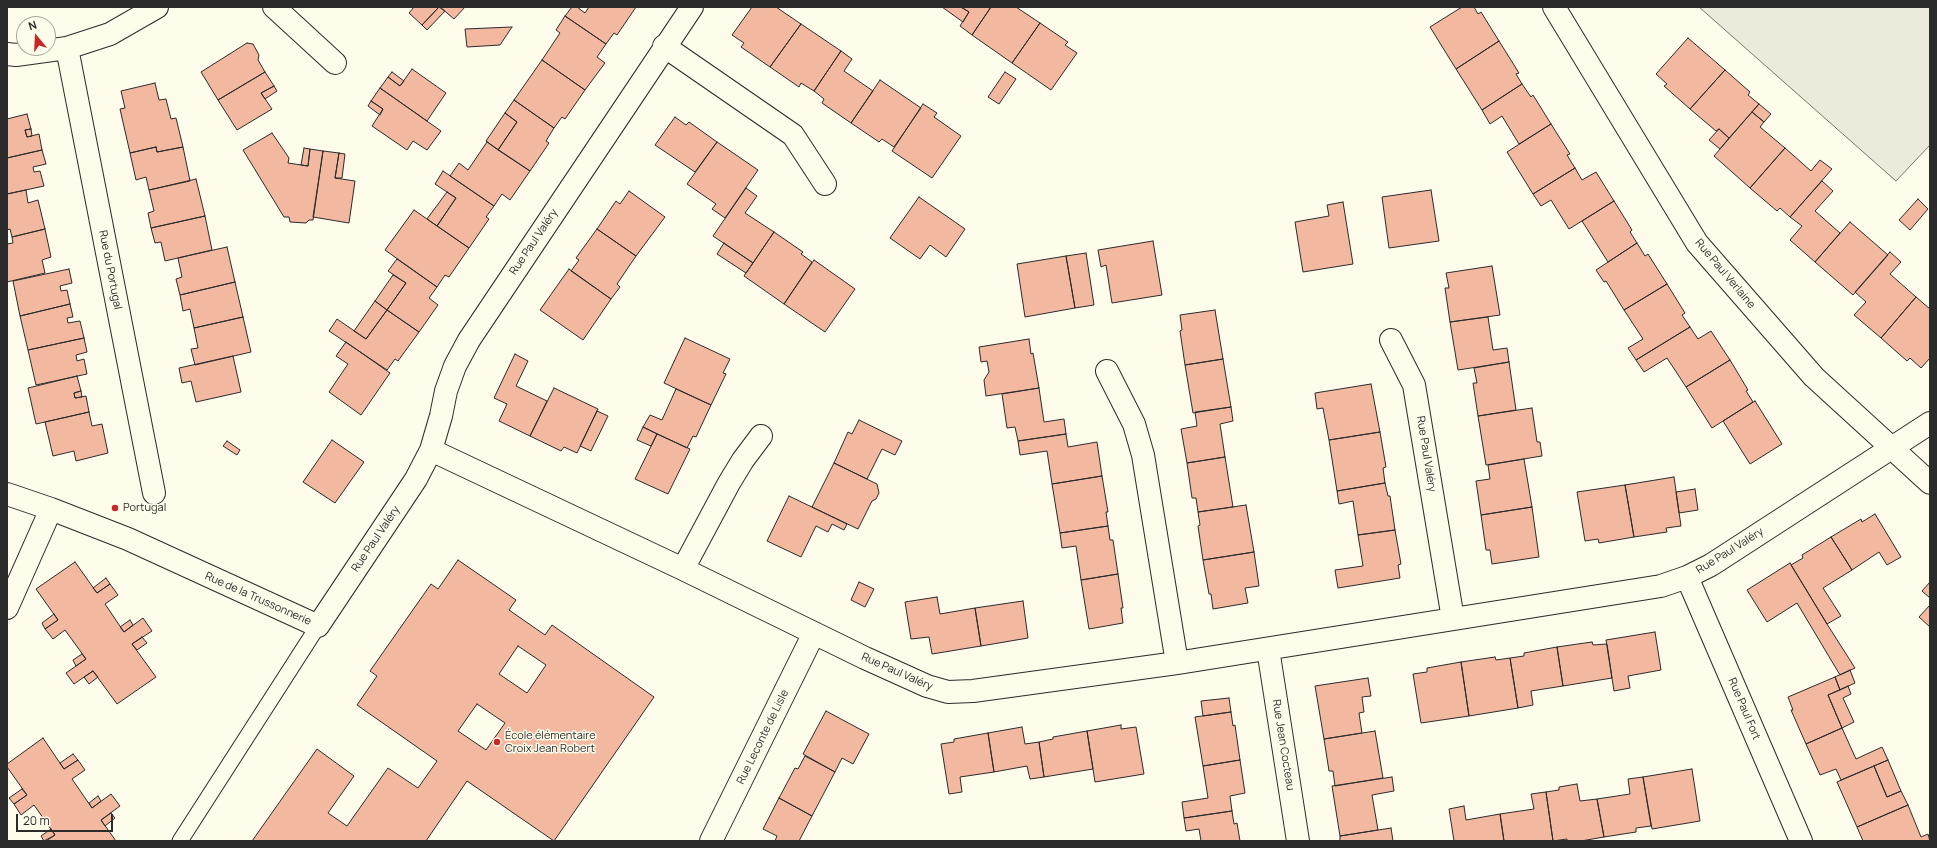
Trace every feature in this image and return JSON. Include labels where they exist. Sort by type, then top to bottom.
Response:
[{"type":"street","points":[[7,54],[67,48],[110,34],[157,7]]},
{"type":"street","points":[[274,7],[335,63]]},
{"type":"street","name":"Rue Paul Valéry","points":[[318,626],[416,479],[431,450],[448,385],[455,366],[469,340],[664,46],[692,7]]},
{"type":"street","name":"Rue Paul Verlaine","points":[[1554,7],[1697,243],[1814,377],[1930,483]]},
{"type":"street","points":[[664,46],[793,135],[825,184]]},
{"type":"street","name":"Rue du Portugal","points":[[67,48],[154,493]]},
{"type":"street","name":"Rue Paul Valéry","points":[[1391,340],[1414,385],[1453,619]]},
{"type":"street","points":[[1107,371],[1134,424],[1143,455],[1177,663]]},
{"type":"street","name":"Rue Paul Valéry","points":[[431,450],[927,686],[948,692],[973,691],[1177,663],[1661,586],[1687,577],[1711,565],[1930,424]]},
{"type":"street","points":[[683,569],[743,460],[761,436]]},
{"type":"street","name":"Rue de la Trussonnerie","points":[[7,494],[52,509],[128,539],[318,626]]},
{"type":"street","points":[[7,608],[52,509]]},
{"type":"street","name":"Rue Paul Fort","points":[[1687,577],[1801,841]]},
{"type":"street","name":"Rue Leconte de Lisle","points":[[711,841],[814,633]]},
{"type":"street","name":"Rue Jean Cocteau","points":[[1268,649],[1298,841]]},
{"type":"lane","name":"Rue de la Trussonnerie","points":[[180,841],[318,626]]},
{"type":"shaded area","points":[[1699,7],[1930,7],[1930,145],[1896,181]]},
{"type":"building","points":[[414,7],[439,7],[422,25],[409,13]]},
{"type":"building","points":[[439,7],[445,11],[427,30],[422,25]]},
{"type":"building","points":[[440,7],[465,7],[454,19]]},
{"type":"building","points":[[572,7],[577,7],[585,13],[589,7],[636,7],[617,35],[614,33],[606,44],[565,16]]},
{"type":"building","points":[[752,7],[776,7],[801,24],[770,67],[741,47],[744,43],[732,35]]},
{"type":"building","points":[[942,7],[961,7],[969,12],[963,22]]},
{"type":"building","points":[[961,7],[991,7],[972,35],[960,26],[969,12]]},
{"type":"building","points":[[991,7],[1016,7],[1040,23],[1012,63],[972,35]]},
{"type":"building","points":[[1462,7],[1474,7],[1478,14],[1481,12],[1499,41],[1456,69],[1430,27]]},
{"type":"building","points":[[565,16],[606,44],[597,57],[605,63],[585,90],[542,60],[560,33],[556,30]]},
{"type":"building","points":[[1040,23],[1068,42],[1065,45],[1077,53],[1051,90],[1012,63]]},
{"type":"building","points":[[801,24],[841,51],[814,91],[801,83],[799,87],[770,67]]},
{"type":"building","points":[[512,27],[500,45],[467,47],[465,29]]},
{"type":"building","points":[[1688,38],[1725,70],[1690,109],[1664,86],[1667,84],[1656,74]]},
{"type":"building","points":[[1499,41],[1519,73],[1516,74],[1522,84],[1482,110],[1456,69]]},
{"type":"building","points":[[247,43],[253,44],[259,55],[258,60],[265,72],[218,100],[201,72]]},
{"type":"building","points":[[841,51],[852,59],[844,71],[873,91],[851,123],[822,103],[824,99],[814,91]]},
{"type":"building","points":[[542,60],[585,90],[565,119],[562,117],[554,128],[514,100]]},
{"type":"building","points":[[412,69],[446,93],[427,121],[380,88],[388,77],[400,86]]},
{"type":"building","points":[[1725,70],[1750,92],[1748,95],[1759,104],[1729,138],[1719,129],[1716,131],[1690,109]]},
{"type":"building","points":[[265,72],[274,86],[261,93],[272,109],[237,130],[218,100]]},
{"type":"building","points":[[392,72],[404,81],[400,86],[388,77]]},
{"type":"building","points":[[1005,72],[1016,79],[999,104],[988,97]]},
{"type":"building","points":[[880,80],[921,108],[894,147],[882,139],[879,142],[851,123]]},
{"type":"building","points":[[155,83],[159,100],[166,99],[171,119],[176,118],[183,147],[157,152],[156,147],[130,153],[120,109],[125,108],[121,91]]},
{"type":"building","points":[[1522,84],[1531,97],[1533,95],[1551,124],[1519,144],[1502,116],[1490,124],[1482,110]]},
{"type":"building","points":[[274,86],[277,91],[265,99],[261,93]]},
{"type":"building","points":[[380,88],[441,131],[427,150],[413,141],[407,150],[372,126],[383,109],[371,101]]},
{"type":"building","points":[[514,100],[554,128],[546,141],[549,143],[530,171],[498,150],[517,122],[505,113]]},
{"type":"building","points":[[371,101],[383,109],[380,115],[368,106]]},
{"type":"building","points":[[923,104],[937,113],[934,117],[961,136],[932,178],[892,151]]},
{"type":"building","points":[[1759,104],[1771,114],[1764,122],[1752,112]]},
{"type":"building","points":[[1752,112],[1764,122],[1760,127],[1785,148],[1750,188],[1714,156]]},
{"type":"building","points":[[505,113],[517,122],[498,150],[486,141]]},
{"type":"building","points":[[27,114],[31,129],[25,130],[27,137],[39,134],[42,150],[7,158],[7,119]]},
{"type":"building","points":[[675,117],[686,125],[689,122],[717,142],[695,172],[655,145]]},
{"type":"building","points":[[1551,124],[1570,154],[1567,155],[1575,168],[1533,194],[1507,152]]},
{"type":"building","points":[[31,129],[32,136],[27,137],[25,130]]},
{"type":"building","points":[[1719,129],[1729,138],[1720,149],[1709,140]]},
{"type":"building","points":[[272,133],[289,158],[288,163],[308,166],[310,149],[323,151],[313,220],[309,220],[306,223],[290,222],[289,217],[284,217],[243,150]]},
{"type":"building","points":[[487,142],[530,171],[510,200],[502,194],[494,206],[450,176],[459,163],[468,170]]},
{"type":"building","points":[[717,142],[758,170],[725,218],[712,209],[716,204],[687,184]]},
{"type":"building","points":[[156,147],[157,152],[183,147],[190,181],[149,190],[146,177],[136,180],[130,153]]},
{"type":"building","points":[[304,148],[310,149],[308,166],[301,165]]},
{"type":"building","points":[[1785,148],[1811,171],[1820,160],[1832,169],[1790,217],[1780,208],[1777,211],[1750,188]]},
{"type":"building","points":[[42,150],[46,164],[33,167],[34,172],[40,171],[44,186],[7,194],[7,158]]},
{"type":"building","points":[[323,151],[339,153],[335,178],[355,181],[349,223],[313,217]]},
{"type":"building","points":[[339,153],[345,154],[342,178],[335,178]]},
{"type":"building","points":[[1575,168],[1582,180],[1596,172],[1614,201],[1569,229],[1551,200],[1541,206],[1533,194]]},
{"type":"building","points":[[443,171],[494,206],[486,217],[489,219],[469,248],[437,226],[456,198],[435,184]]},
{"type":"building","points":[[196,179],[205,216],[151,228],[148,213],[154,211],[149,190]]},
{"type":"building","points":[[1822,181],[1833,191],[1815,211],[1840,233],[1815,262],[1790,240],[1802,226],[1790,217]]},
{"type":"building","points":[[746,188],[757,196],[745,213],[774,232],[753,263],[713,236]]},
{"type":"building","points":[[26,190],[28,203],[38,200],[45,229],[12,237],[10,229],[7,230],[7,194]]},
{"type":"building","points":[[1431,190],[1439,241],[1389,248],[1382,197]]},
{"type":"building","points":[[629,191],[665,217],[636,256],[597,229],[616,201],[620,204]]},
{"type":"building","points":[[447,192],[456,198],[437,226],[427,219]]},
{"type":"building","points":[[919,197],[965,229],[946,257],[930,245],[920,259],[890,238]]},
{"type":"building","points":[[1918,199],[1928,209],[1910,230],[1899,220]]},
{"type":"building","points":[[1614,201],[1632,230],[1630,232],[1637,243],[1608,262],[1582,221]]},
{"type":"building","points":[[1343,202],[1353,264],[1303,272],[1295,222],[1329,216],[1327,205]]},
{"type":"building","points":[[414,210],[469,248],[449,277],[445,275],[437,287],[385,250]]},
{"type":"building","points":[[205,216],[212,250],[165,261],[161,242],[155,243],[151,228]]},
{"type":"building","points":[[1850,222],[1888,255],[1853,295],[1815,262]]},
{"type":"building","points":[[45,229],[51,257],[42,260],[45,273],[7,282],[7,244],[13,243],[12,237]]},
{"type":"building","points":[[597,229],[636,256],[617,284],[620,287],[611,299],[571,271],[579,260],[576,258]]},
{"type":"building","points":[[774,232],[803,252],[801,254],[812,262],[784,304],[744,276]]},
{"type":"building","points":[[1153,241],[1162,295],[1112,303],[1106,265],[1101,267],[1098,250]]},
{"type":"building","points":[[724,243],[753,263],[746,273],[717,254]]},
{"type":"building","points":[[1637,243],[1645,256],[1648,254],[1667,284],[1624,310],[1606,281],[1604,282],[1596,270]]},
{"type":"building","points":[[227,247],[235,282],[180,295],[176,279],[182,277],[178,258]]},
{"type":"building","points":[[1890,252],[1901,262],[1890,274],[1916,297],[1881,338],[1854,315],[1866,302],[1855,292]]},
{"type":"building","points":[[1086,253],[1094,305],[1075,308],[1066,256]]},
{"type":"building","points":[[1066,256],[1075,308],[1025,317],[1017,264]]},
{"type":"building","points":[[397,259],[437,287],[429,298],[438,305],[419,332],[387,310],[406,283],[388,271]]},
{"type":"building","points":[[814,260],[855,289],[825,332],[784,304]]},
{"type":"building","points":[[1492,266],[1500,315],[1450,322],[1445,288],[1449,288],[1446,273]]},
{"type":"building","points":[[69,269],[72,283],[60,286],[61,291],[67,290],[70,304],[20,316],[13,281]]},
{"type":"building","points":[[569,269],[611,299],[583,340],[540,310]]},
{"type":"building","points":[[393,275],[406,283],[387,310],[375,301]]},
{"type":"building","points":[[235,282],[243,317],[194,328],[190,309],[183,311],[180,295]]},
{"type":"building","points":[[1667,284],[1685,313],[1682,315],[1690,327],[1636,360],[1628,348],[1643,339],[1624,310]]},
{"type":"building","points":[[1916,297],[1930,309],[1930,358],[1921,368],[1910,358],[1907,361],[1881,338]]},
{"type":"building","points":[[375,301],[387,310],[366,339],[354,331]]},
{"type":"building","points":[[70,304],[73,317],[67,318],[68,323],[80,321],[84,338],[28,350],[20,316]]},
{"type":"building","points":[[387,310],[419,332],[398,361],[395,359],[387,370],[329,331],[337,319],[366,339]]},
{"type":"building","points":[[1215,310],[1223,359],[1185,365],[1180,331],[1182,330],[1180,315]]},
{"type":"building","points":[[243,317],[251,352],[195,365],[191,349],[198,348],[194,328]]},
{"type":"building","points":[[1488,317],[1493,350],[1507,348],[1509,362],[1458,370],[1450,322]]},
{"type":"building","points":[[1690,327],[1698,339],[1711,331],[1730,360],[1686,387],[1667,358],[1644,372],[1636,360]]},
{"type":"building","points":[[84,338],[87,352],[76,355],[77,361],[84,359],[87,374],[36,385],[28,350]]},
{"type":"building","points":[[685,338],[730,359],[723,373],[726,374],[711,405],[664,383]]},
{"type":"building","points":[[1029,339],[1039,388],[986,396],[984,380],[989,372],[987,361],[981,362],[979,347]]},
{"type":"building","points":[[346,342],[390,373],[361,415],[329,392],[348,364],[336,356]]},
{"type":"building","points":[[515,354],[528,361],[516,386],[547,401],[530,436],[499,421],[507,404],[494,398]]},
{"type":"building","points":[[233,356],[241,392],[196,402],[191,381],[182,383],[179,368]]},
{"type":"building","points":[[1223,359],[1231,407],[1193,413],[1185,365]]},
{"type":"building","points":[[1730,360],[1748,390],[1746,391],[1753,402],[1712,428],[1686,387]]},
{"type":"building","points":[[1509,362],[1516,410],[1478,416],[1473,383],[1477,383],[1474,368]]},
{"type":"building","points":[[77,376],[81,391],[74,393],[75,398],[86,396],[89,412],[36,424],[28,388]]},
{"type":"building","points":[[1371,384],[1380,432],[1329,440],[1323,408],[1317,409],[1315,393]]},
{"type":"building","points":[[554,388],[598,409],[577,453],[564,447],[561,451],[530,436]]},
{"type":"building","points":[[1039,388],[1044,422],[1064,419],[1066,434],[1018,441],[1015,427],[1007,428],[1002,394]]},
{"type":"building","points":[[676,389],[711,405],[696,437],[693,436],[687,448],[643,427],[650,415],[662,420]]},
{"type":"building","points":[[81,391],[82,397],[75,398],[74,393]]},
{"type":"building","points":[[1755,401],[1782,444],[1750,464],[1723,421]]},
{"type":"building","points":[[1231,407],[1233,421],[1220,424],[1225,457],[1187,463],[1181,429],[1197,426],[1195,412]]},
{"type":"building","points":[[1532,408],[1537,442],[1540,442],[1542,456],[1486,465],[1478,416]]},
{"type":"building","points":[[597,411],[608,416],[591,451],[580,446]]},
{"type":"building","points":[[89,412],[92,426],[102,424],[108,453],[76,461],[74,451],[53,456],[45,422]]},
{"type":"building","points":[[859,420],[902,441],[895,455],[882,449],[867,479],[834,463],[848,432],[852,434]]},
{"type":"building","points":[[643,427],[657,434],[651,446],[637,440]]},
{"type":"building","points":[[1380,432],[1386,467],[1383,468],[1385,483],[1337,491],[1329,440]]},
{"type":"building","points":[[657,434],[690,449],[668,494],[635,479]]},
{"type":"building","points":[[1066,434],[1068,447],[1097,442],[1102,476],[1052,484],[1047,451],[1020,455],[1018,441]]},
{"type":"building","points":[[332,440],[364,462],[335,503],[303,482]]},
{"type":"building","points":[[227,441],[240,450],[237,455],[223,446]]},
{"type":"building","points":[[1225,457],[1233,507],[1198,512],[1196,498],[1192,498],[1187,463]]},
{"type":"building","points":[[1524,459],[1532,507],[1481,515],[1476,481],[1490,479],[1488,465]]},
{"type":"building","points":[[834,463],[877,484],[879,493],[876,499],[872,501],[858,529],[812,507]]},
{"type":"building","points":[[1102,476],[1108,512],[1106,512],[1108,526],[1060,533],[1052,484]]},
{"type":"building","points":[[1674,477],[1681,526],[1666,528],[1667,532],[1634,537],[1625,485]]},
{"type":"building","points":[[1385,483],[1388,496],[1390,496],[1395,530],[1358,535],[1353,501],[1339,504],[1337,491]]},
{"type":"building","points":[[1625,485],[1634,537],[1599,543],[1598,539],[1585,541],[1577,492]]},
{"type":"building","points":[[1695,489],[1698,510],[1679,513],[1676,492]]},
{"type":"building","points":[[789,496],[847,524],[844,530],[832,524],[828,532],[816,526],[801,557],[767,541]]},
{"type":"building","points":[[1246,505],[1254,552],[1203,560],[1198,526],[1200,525],[1198,512]]},
{"type":"building","points":[[1532,507],[1539,557],[1492,564],[1490,550],[1486,550],[1481,515]]},
{"type":"building","points":[[1875,514],[1901,557],[1887,565],[1879,552],[1852,570],[1831,537],[1861,519],[1862,522]]},
{"type":"building","points":[[1108,526],[1110,540],[1113,540],[1118,574],[1081,580],[1076,546],[1062,548],[1060,533]]},
{"type":"building","points":[[1395,530],[1401,564],[1398,565],[1400,578],[1338,588],[1335,570],[1363,566],[1358,535]]},
{"type":"building","points":[[1831,537],[1852,570],[1823,588],[1841,616],[1827,624],[1791,565],[1803,558],[1802,555]]},
{"type":"building","points":[[1254,552],[1259,586],[1245,588],[1248,603],[1213,609],[1203,560]]},
{"type":"building","points":[[458,560],[516,600],[509,610],[545,635],[552,625],[654,697],[554,841],[467,781],[426,841],[252,841],[317,749],[354,776],[328,813],[347,826],[388,768],[418,788],[437,761],[357,705],[377,676],[370,671],[431,584],[438,589]],"holes":[[[518,646],[546,665],[527,693],[499,674]],[[477,704],[505,723],[486,750],[458,731]]]},
{"type":"building","points":[[75,562],[97,593],[110,584],[118,595],[105,604],[124,632],[143,618],[152,631],[132,644],[156,677],[117,704],[93,671],[74,684],[66,673],[86,659],[65,630],[53,639],[45,629],[58,620],[36,589]]},
{"type":"building","points":[[1790,563],[1855,668],[1840,675],[1797,603],[1767,622],[1747,590]]},
{"type":"building","points":[[1118,574],[1123,608],[1121,608],[1123,623],[1089,629],[1081,580]]},
{"type":"building","points":[[106,578],[110,584],[97,593],[93,588]]},
{"type":"building","points":[[859,582],[874,589],[865,607],[851,600]]},
{"type":"building","points":[[1930,582],[1930,598],[1922,591]]},
{"type":"building","points":[[937,597],[940,614],[975,608],[981,646],[932,654],[929,637],[911,639],[905,602]]},
{"type":"building","points":[[1023,601],[1028,638],[981,646],[975,608]]},
{"type":"building","points":[[1930,605],[1930,627],[1919,617]]},
{"type":"building","points":[[54,614],[58,620],[45,629],[42,623]]},
{"type":"building","points":[[130,620],[133,625],[124,632],[120,627]]},
{"type":"building","points":[[1655,632],[1661,670],[1628,676],[1630,688],[1614,691],[1606,640]]},
{"type":"building","points":[[142,637],[147,643],[137,650],[132,644]]},
{"type":"building","points":[[1592,642],[1593,645],[1607,644],[1612,678],[1563,686],[1557,647]]},
{"type":"building","points":[[1557,647],[1563,686],[1531,691],[1533,705],[1518,708],[1510,658],[1524,656],[1524,653]]},
{"type":"building","points":[[82,654],[86,659],[76,666],[73,660]]},
{"type":"building","points":[[1495,657],[1496,660],[1510,658],[1518,708],[1469,716],[1461,662]]},
{"type":"building","points":[[1461,662],[1469,716],[1421,723],[1413,674],[1427,672],[1427,668]]},
{"type":"building","points":[[1850,670],[1855,683],[1840,690],[1835,677]]},
{"type":"building","points":[[93,671],[98,677],[89,684],[84,677]]},
{"type":"building","points":[[1835,677],[1840,690],[1828,695],[1842,728],[1806,744],[1791,710],[1793,710],[1788,697]]},
{"type":"building","points":[[1368,678],[1371,696],[1362,697],[1364,712],[1359,713],[1362,733],[1324,739],[1315,686]]},
{"type":"building","points":[[1848,686],[1851,694],[1843,698],[1854,722],[1842,728],[1828,695]]},
{"type":"building","points":[[1229,698],[1231,712],[1203,716],[1201,701]]},
{"type":"building","points":[[826,711],[869,734],[853,764],[842,758],[835,772],[803,754]]},
{"type":"building","points":[[1231,712],[1233,726],[1235,725],[1240,760],[1203,766],[1195,717]]},
{"type":"building","points":[[1121,725],[1121,729],[1136,727],[1144,774],[1095,782],[1087,731]]},
{"type":"building","points":[[1022,727],[1025,744],[1039,742],[1044,777],[1030,779],[1027,766],[994,772],[988,733]]},
{"type":"building","points":[[1842,728],[1856,759],[1882,747],[1888,760],[1841,780],[1836,769],[1820,775],[1806,744]]},
{"type":"building","points":[[1087,731],[1093,769],[1044,777],[1039,742],[1053,739],[1053,737]]},
{"type":"building","points":[[1375,731],[1383,778],[1335,786],[1333,771],[1329,771],[1324,739]]},
{"type":"building","points":[[988,733],[994,772],[960,777],[962,792],[949,794],[941,744],[954,742],[954,739]]},
{"type":"building","points":[[43,738],[64,769],[78,760],[85,770],[72,779],[92,808],[111,794],[120,806],[101,820],[116,841],[46,841],[55,835],[34,805],[21,815],[14,804],[27,795],[7,767],[7,764]]},
{"type":"building","points":[[73,754],[78,760],[64,769],[60,763]]},
{"type":"building","points":[[805,756],[835,772],[812,816],[779,798],[795,768],[798,769]]},
{"type":"building","points":[[1240,760],[1245,793],[1230,796],[1232,811],[1184,818],[1182,802],[1208,798],[1203,766]]},
{"type":"building","points":[[1888,760],[1901,791],[1887,797],[1874,766]]},
{"type":"building","points":[[1874,766],[1887,797],[1901,791],[1908,805],[1857,827],[1837,782]]},
{"type":"building","points":[[1692,769],[1700,821],[1652,829],[1643,777]]},
{"type":"building","points":[[1392,777],[1394,791],[1372,795],[1378,830],[1340,836],[1332,786]]},
{"type":"building","points":[[1643,777],[1651,826],[1636,828],[1636,832],[1604,837],[1597,799],[1630,794],[1628,779]]},
{"type":"building","points":[[1577,784],[1580,801],[1597,799],[1604,837],[1581,841],[1567,841],[1567,839],[1553,841],[1546,792],[1559,790],[1559,787]]},
{"type":"building","points":[[22,789],[27,795],[14,804],[9,798]]},
{"type":"building","points":[[1546,792],[1553,841],[1504,841],[1500,814],[1534,809],[1531,794]]},
{"type":"building","points":[[98,796],[101,801],[92,808],[89,803]]},
{"type":"building","points":[[779,798],[812,816],[799,841],[775,841],[777,836],[763,829]]},
{"type":"building","points":[[1908,805],[1921,837],[1928,834],[1930,841],[1863,841],[1857,827]]},
{"type":"building","points":[[1464,806],[1466,820],[1500,814],[1504,841],[1454,841],[1449,809]]},
{"type":"building","points":[[1232,811],[1234,824],[1237,823],[1240,841],[1201,841],[1199,829],[1186,831],[1184,818]]},
{"type":"building","points":[[111,813],[115,818],[105,826],[101,820]]},
{"type":"building","points":[[1391,828],[1393,841],[1340,841],[1340,836]]},
{"type":"building","points":[[51,829],[55,835],[44,841],[41,836]]},
{"type":"place","name":"Portugal","points":[[115,508]]},
{"type":"place","name":"École élémentaire Croix Jean Robert","points":[[497,742]]}]
